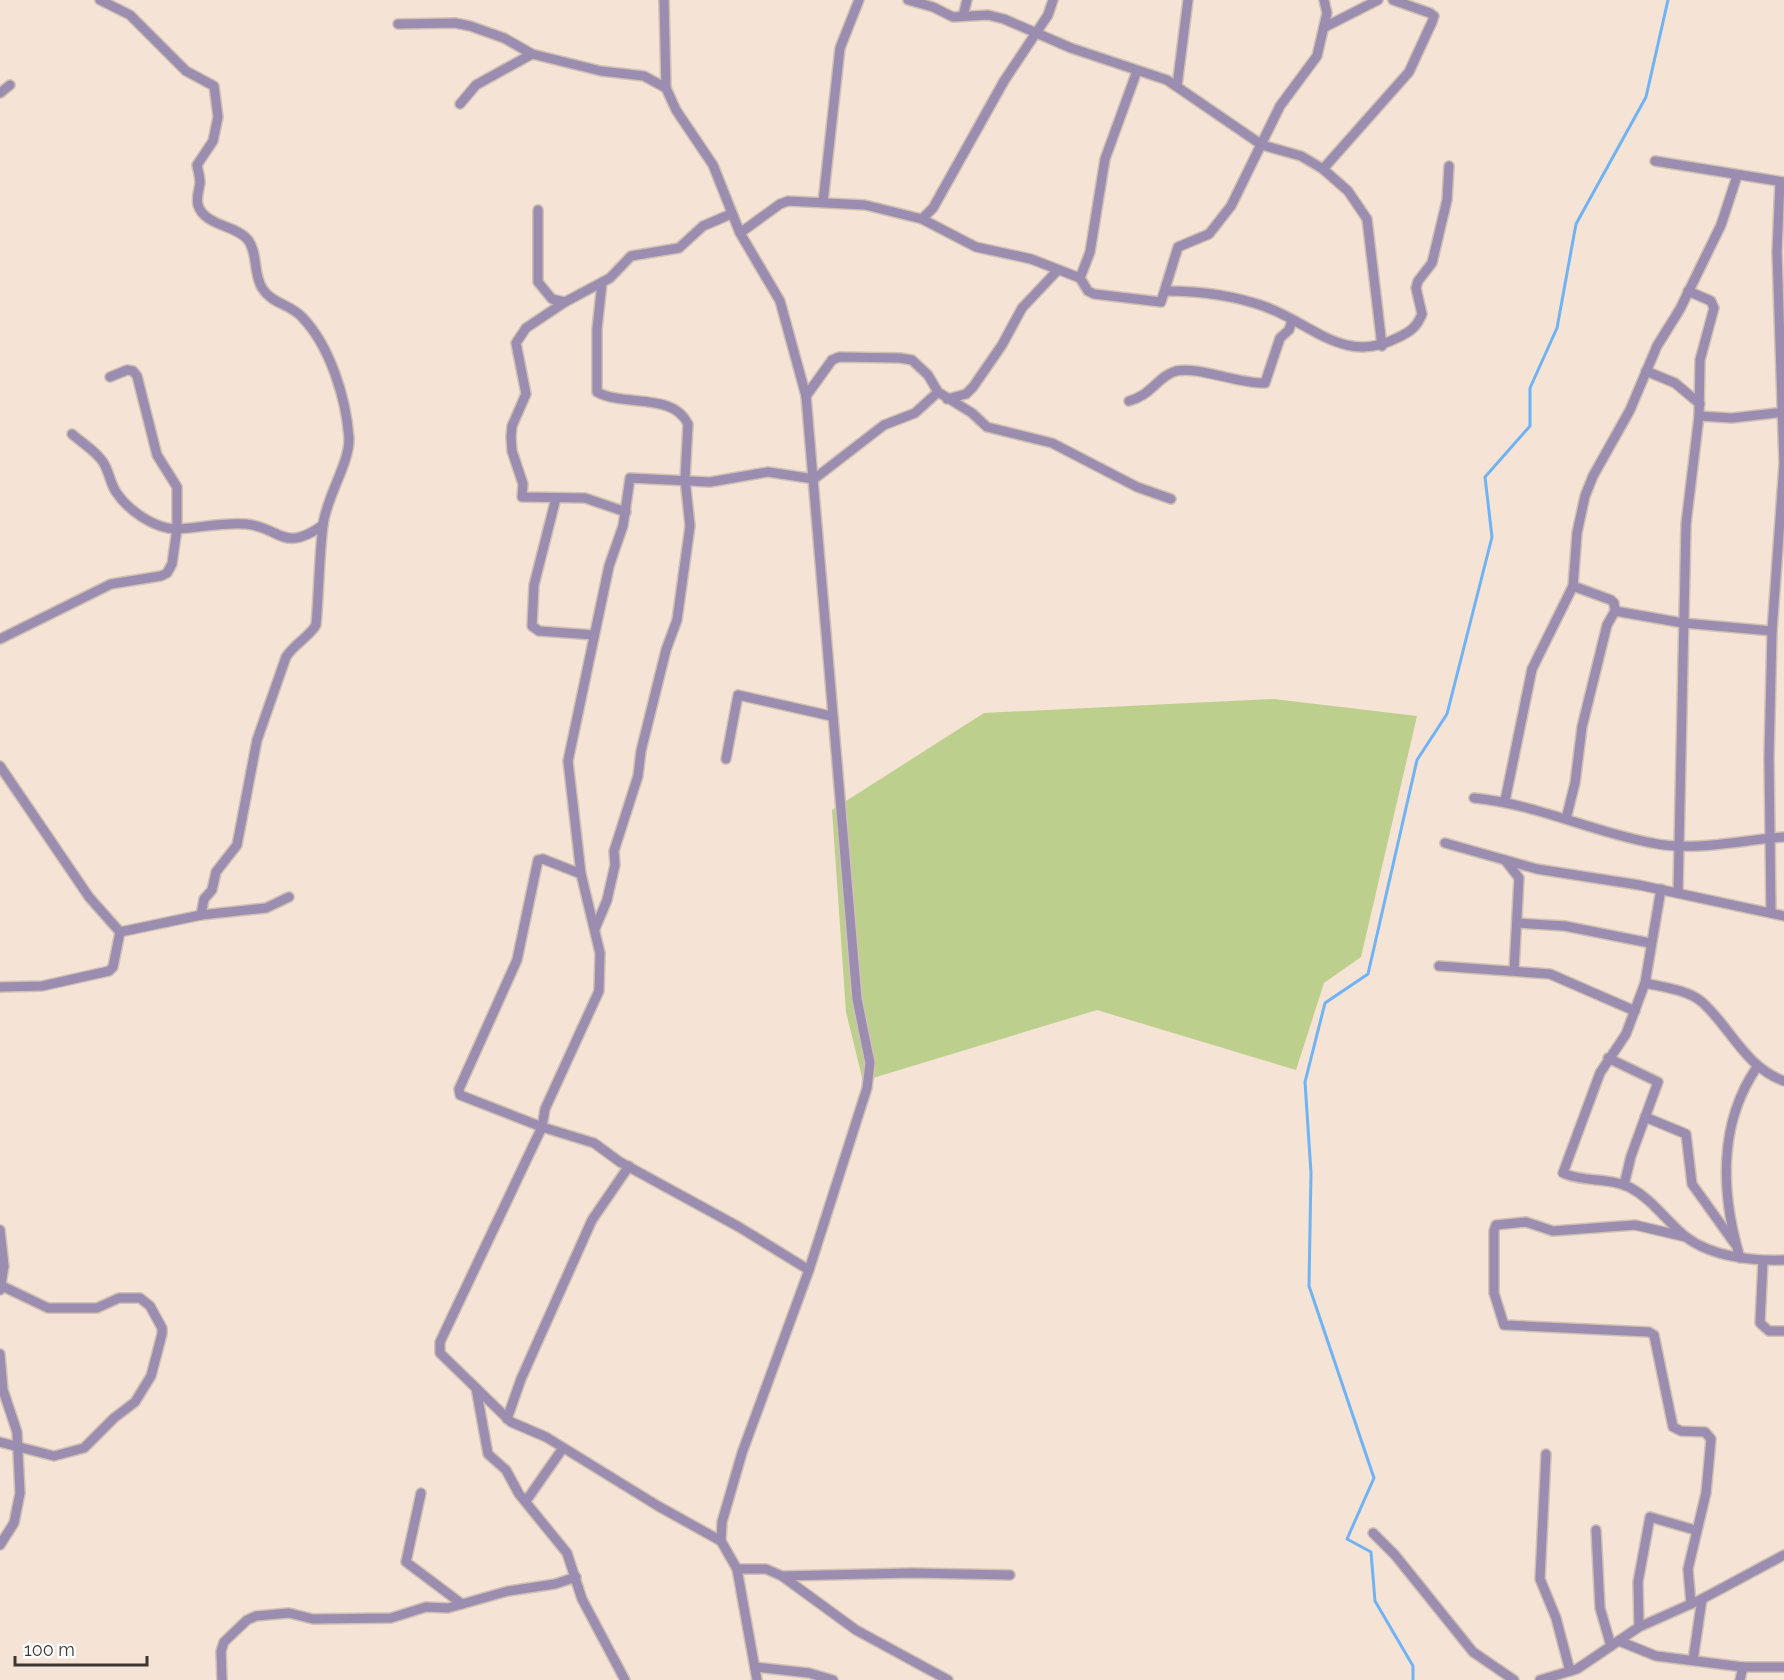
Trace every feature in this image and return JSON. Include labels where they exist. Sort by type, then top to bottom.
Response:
[{"type":"street","points":[[100,0],[130,15],[190,75],[214,86],[218,117],[213,141],[197,165],[200,178],[197,202],[199,209],[224,227],[240,232],[247,238],[251,244],[256,276],[263,289],[272,300],[302,317],[319,338],[339,388],[349,439],[323,525],[316,625],[313,631],[294,644],[283,664],[257,740],[237,845],[216,872],[212,890],[204,899],[201,915]]},
{"type":"street","points":[[664,0],[666,88],[676,110],[712,165],[740,233],[780,301],[806,396],[831,716],[842,801],[857,999],[871,1072],[809,1270],[742,1453],[722,1522],[721,1541]]},
{"type":"street","points":[[823,202],[840,48],[859,0]]},
{"type":"street","points":[[908,0],[933,7],[948,15],[995,16],[1035,30],[1071,48],[1177,86],[1262,145],[1301,156],[1323,169],[1348,191],[1367,219],[1382,346]]},
{"type":"street","points":[[963,16],[967,0]]},
{"type":"street","points":[[922,219],[933,208],[1004,81],[1035,30],[1048,15],[1053,0]]},
{"type":"street","points":[[1177,86],[1188,0]]},
{"type":"street","points":[[740,233],[780,204],[788,201],[875,207],[922,219],[968,244],[992,252],[1031,259],[1080,278],[1088,291],[1105,296],[1161,302],[1178,247],[1187,241],[1205,237],[1231,206],[1288,93],[1317,56],[1327,13],[1324,0]]},
{"type":"street","points":[[1325,27],[1378,0]]},
{"type":"street","points":[[1323,169],[1409,72],[1432,22],[1434,16],[1430,13],[1393,0]]},
{"type":"street","points":[[398,24],[455,23],[471,26],[504,38],[532,54],[602,71],[644,76],[666,88]]},
{"type":"street","points":[[460,104],[476,85],[532,54]]},
{"type":"street","points":[[1080,278],[1090,252],[1105,159],[1137,71]]},
{"type":"street","points":[[0,93],[10,85]]},
{"type":"street","points":[[1655,161],[1782,182],[1777,252],[1784,464],[1779,608],[1772,631],[1771,913]]},
{"type":"street","points":[[1166,291],[1211,292],[1266,307],[1337,342],[1371,348],[1382,346],[1412,331],[1422,314],[1416,288],[1418,281],[1432,263],[1447,200],[1449,166]]},
{"type":"street","points":[[1504,801],[1532,669],[1573,585],[1577,533],[1585,496],[1593,476],[1630,410],[1657,346],[1680,309],[1721,225],[1737,176]]},
{"type":"street","points":[[538,210],[538,282],[552,299],[565,302]]},
{"type":"street","points":[[626,512],[585,498],[522,497],[523,484],[512,451],[511,437],[512,426],[526,394],[516,343],[526,328],[565,302],[602,283],[631,256],[679,248],[703,226],[731,214]]},
{"type":"street","points":[[947,399],[966,394],[1002,345],[1022,308],[1057,271]]},
{"type":"street","points":[[595,929],[608,900],[615,865],[614,850],[638,776],[641,751],[666,650],[677,620],[690,526],[685,479],[688,424],[685,418],[660,404],[622,401],[597,392],[597,329],[602,283]]},
{"type":"street","points":[[1678,893],[1686,524],[1699,416],[1700,360],[1714,304],[1688,291]]},
{"type":"street","points":[[1129,400],[1148,394],[1163,378],[1183,370],[1265,382],[1280,338],[1289,330],[1292,320]]},
{"type":"street","points":[[806,396],[832,360],[847,356],[912,360],[928,375],[938,392],[972,413],[995,431],[1052,443],[1137,487],[1171,499]]},
{"type":"street","points":[[0,639],[111,584],[149,579],[167,573],[172,564],[177,529],[177,488],[157,455],[137,376],[133,371],[127,370],[110,377]]},
{"type":"street","points":[[1646,371],[1675,382],[1700,404]]},
{"type":"street","points":[[757,1680],[737,1569],[721,1541],[563,1448],[507,1419],[440,1353],[440,1342],[542,1127],[545,1109],[599,991],[600,953],[581,874],[568,761],[609,566],[626,512],[631,477],[710,482],[768,472],[814,479],[884,425],[915,413],[938,392]]},
{"type":"street","points":[[1699,416],[1732,418],[1783,412]]},
{"type":"street","points":[[72,434],[101,459],[115,491],[134,511],[156,525],[177,529],[247,524],[288,538],[311,534],[323,525]]},
{"type":"street","points":[[556,498],[534,585],[532,626],[539,631],[594,635]]},
{"type":"street","points":[[1566,819],[1576,776],[1582,727],[1607,625],[1615,611],[1611,600],[1573,585]]},
{"type":"street","points":[[1615,611],[1683,623],[1772,631]]},
{"type":"street","points":[[726,759],[738,695],[831,716]]},
{"type":"street","points":[[0,766],[89,897],[101,906],[120,932],[112,967],[109,971],[42,986],[0,987]]},
{"type":"street","points":[[1474,798],[1504,801],[1639,840],[1679,847],[1784,837]]},
{"type":"street","points":[[1445,843],[1537,869],[1660,889],[1726,906],[1784,916]]},
{"type":"street","points":[[1504,858],[1519,878],[1514,970]]},
{"type":"street","points":[[581,874],[543,859],[538,860],[514,968],[459,1089],[460,1095],[542,1127],[587,1140],[809,1270]]},
{"type":"street","points":[[1660,889],[1645,983],[1626,1034],[1608,1058],[1563,1173],[1624,1185],[1650,1202],[1686,1237]]},
{"type":"street","points":[[120,932],[201,915],[266,908],[289,897]]},
{"type":"street","points":[[1517,923],[1565,926],[1650,943]]},
{"type":"street","points":[[1438,966],[1514,970],[1558,976],[1635,1011]]},
{"type":"street","points":[[1645,983],[1679,992],[1702,1002],[1757,1067],[1784,1081]]},
{"type":"street","points":[[1608,1058],[1658,1082],[1631,1156],[1624,1185]]},
{"type":"street","points":[[1740,1258],[1726,1189],[1726,1148],[1742,1093],[1757,1067]]},
{"type":"street","points":[[1645,1117],[1686,1134],[1692,1184],[1737,1245]]},
{"type":"street","points":[[507,1419],[521,1379],[592,1220],[629,1166]]},
{"type":"street","points":[[1691,1604],[1688,1569],[1695,1530],[1706,1493],[1711,1439],[1705,1432],[1681,1431],[1673,1426],[1654,1335],[1649,1332],[1504,1325],[1494,1293],[1494,1231],[1501,1223],[1526,1222],[1553,1232],[1635,1225],[1686,1237],[1706,1247],[1740,1258],[1763,1261],[1784,1260]]},
{"type":"street","points":[[0,1230],[4,1266],[1,1287],[48,1308],[97,1308],[119,1298],[140,1298],[150,1306],[162,1328],[147,1384],[135,1402],[114,1418],[84,1448],[63,1455],[45,1455],[17,1449],[0,1442]]},
{"type":"street","points":[[1763,1261],[1760,1323],[1769,1331],[1784,1331]]},
{"type":"street","points":[[0,1354],[3,1390],[15,1424],[19,1510],[0,1545]]},
{"type":"street","points":[[476,1388],[486,1449],[506,1470],[526,1501],[563,1547],[576,1576],[582,1599],[626,1680]]},
{"type":"street","points":[[526,1501],[563,1448]]},
{"type":"street","points":[[1546,1454],[1541,1514],[1540,1579],[1556,1618],[1574,1670],[1575,1680]]},
{"type":"street","points":[[422,1493],[406,1562],[462,1604]]},
{"type":"street","points":[[1639,1628],[1638,1582],[1650,1517],[1695,1530]]},
{"type":"street","points":[[1596,1530],[1600,1608],[1615,1644]]},
{"type":"street","points":[[1373,1533],[1395,1555],[1473,1652],[1514,1680]]},
{"type":"street","points":[[1540,1680],[1574,1670],[1639,1628],[1702,1599],[1784,1556]]},
{"type":"street","points":[[737,1569],[766,1569],[782,1576],[856,1630],[948,1680]]},
{"type":"street","points":[[782,1576],[912,1573],[1010,1575]]},
{"type":"street","points":[[222,1680],[221,1651],[224,1642],[247,1620],[256,1616],[289,1614],[313,1619],[391,1618],[426,1607],[448,1608],[508,1591],[555,1584],[576,1576]]},
{"type":"street","points":[[1693,1660],[1702,1599]]},
{"type":"street","points":[[1615,1644],[1656,1656],[1743,1667],[1784,1667]]},
{"type":"street","points":[[754,1667],[809,1673],[832,1680]]},
{"type":"street","points":[[1740,1680],[1743,1667]]},
{"type":"green space","points":[[1274,699],[1417,716],[1361,957],[1324,983],[1296,1070],[1097,1010],[863,1081],[846,1012],[832,810],[984,713]]},
{"type":"waterway","points":[[1413,1680],[1413,1666],[1375,1601],[1371,1552],[1347,1539],[1374,1478],[1309,1286],[1311,1173],[1305,1082],[1325,1003],[1368,974],[1417,760],[1447,714],[1492,537],[1485,477],[1530,426],[1530,388],[1557,328],[1576,224],[1646,97],[1668,0]]}]
